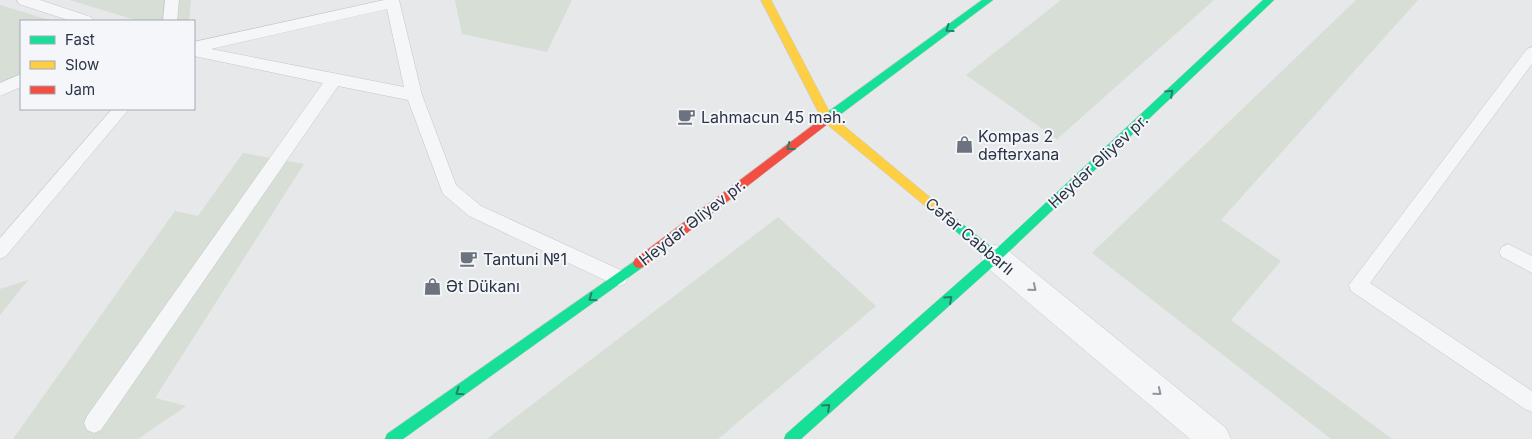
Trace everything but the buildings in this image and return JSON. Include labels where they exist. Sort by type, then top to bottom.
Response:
[{"type":"main road","name":"Cəfər Cabbarlı","points":[[766,0],[827,118],[995,257]]},
{"type":"main road","name":"Heydər Əliyev pr.","points":[[392,439],[619,278],[827,118],[988,0]]},
{"type":"main road","name":"Heydər Əliyev pr.","points":[[791,439],[995,257],[1270,0]]},
{"type":"street","name":"Cəfər Cabbarlı","points":[[995,257],[1215,439]]},
{"type":"lane","points":[[24,0],[83,20]]},
{"type":"lane","points":[[170,20],[172,0]]},
{"type":"lane","points":[[195,47],[393,1],[414,95],[449,189],[475,210],[619,278]]},
{"type":"lane","points":[[195,51],[414,95]]},
{"type":"lane","points":[[1532,53],[1358,285],[1532,402]]},
{"type":"lane","points":[[0,90],[20,80]]},
{"type":"lane","points":[[94,423],[333,80]]},
{"type":"lane","points":[[0,251],[120,110]]},
{"type":"lane","points":[[1508,252],[1532,265]]},
{"type":"shaded area","points":[[70,0],[191,0],[189,20],[135,20]]},
{"type":"shaded area","points":[[455,0],[572,0],[547,52],[462,34]]},
{"type":"shaded area","points":[[1061,0],[1214,0],[1057,139],[966,75]]},
{"type":"shaded area","points":[[1356,0],[1418,0],[1221,220],[1281,261],[1231,320],[1392,439],[1331,439],[1092,253]]},
{"type":"shaded area","points":[[0,5],[50,20],[20,20],[20,76],[0,82]]},
{"type":"shaded area","points":[[243,153],[304,164],[155,398],[186,406],[138,439],[13,439],[175,211],[198,216]]},
{"type":"shaded area","points":[[778,217],[876,306],[718,439],[487,439]]},
{"type":"shaded area","points":[[28,280],[0,315],[0,289]]},
{"type":"traffic: fast","points":[[825,120],[988,0]]},
{"type":"traffic: fast","points":[[791,439],[995,257],[1269,0]]},
{"type":"traffic: fast","points":[[946,217],[995,257]]},
{"type":"traffic: fast","points":[[392,439],[639,263]]},
{"type":"traffic: slow","points":[[766,0],[827,118],[946,217]]},
{"type":"traffic: jam","points":[[639,263],[825,120]]},
{"type":"place","name":"Lahmacun 45 mәh.","points":[[687,117]]},
{"type":"place","name":"Kompas 2 dəftərxana","points":[[964,145]]},
{"type":"place","name":"Tantuni №1","points":[[469,259]]},
{"type":"place","name":"Әt Dükanı","points":[[432,286]]}]
